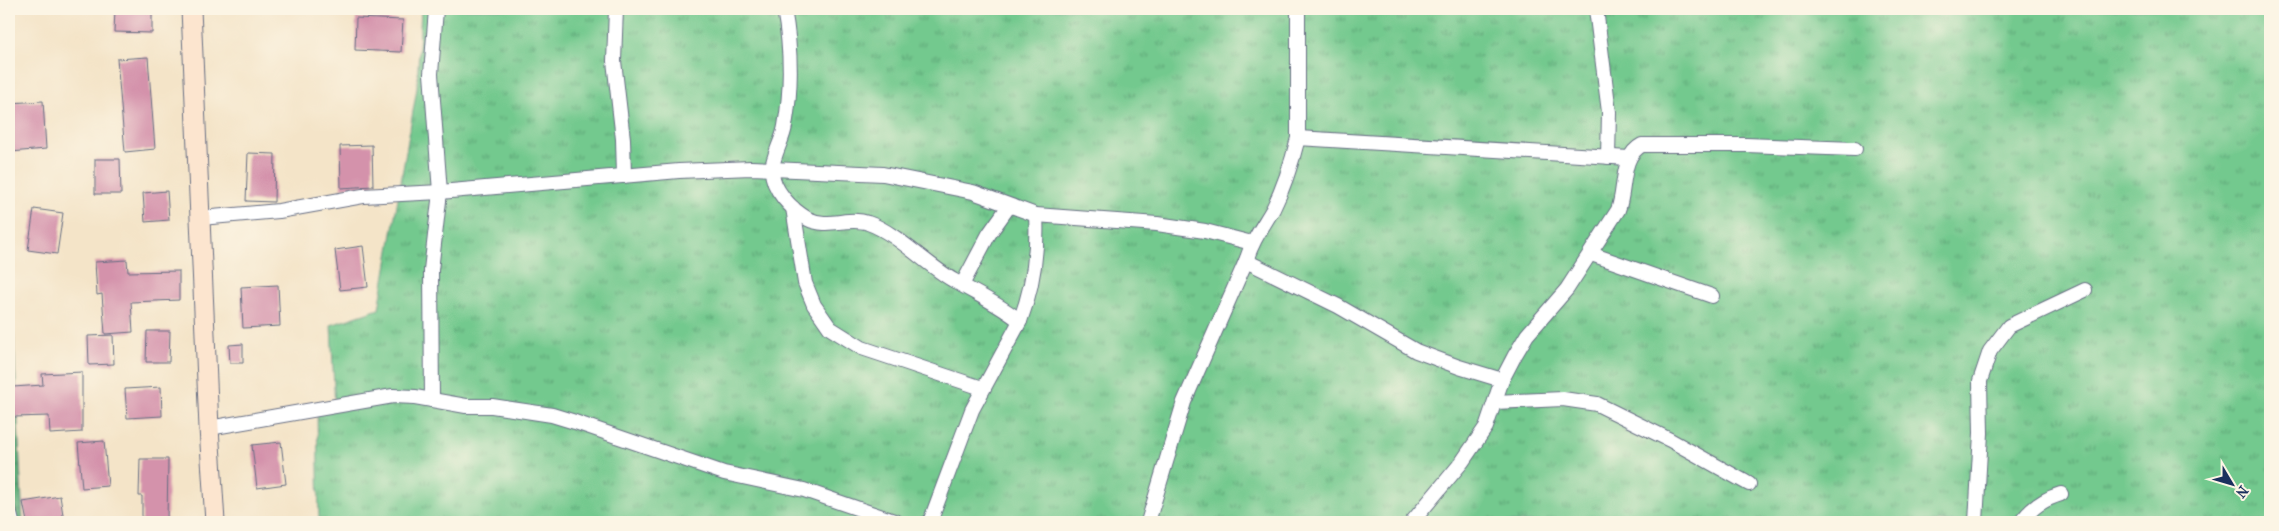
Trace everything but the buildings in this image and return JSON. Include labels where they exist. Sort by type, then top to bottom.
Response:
[{"type":"main road","points":[[191,9],[209,428],[215,522]]},
{"type":"street","points":[[432,400],[431,270],[440,192],[431,74],[436,9]]},
{"type":"street","points":[[616,9],[614,61],[623,139],[624,176]]},
{"type":"street","points":[[784,9],[790,59],[789,92],[785,127],[772,170],[778,191],[793,208],[808,219],[818,223],[861,221],[869,223],[962,285],[1000,305],[1020,321]]},
{"type":"street","points":[[1148,522],[1184,402],[1246,261],[1252,243],[1273,208],[1292,164],[1298,138],[1298,9]]},
{"type":"street","points":[[1596,9],[1609,112],[1608,157]]},
{"type":"street","points":[[1298,138],[1629,158]]},
{"type":"street","points":[[1412,522],[1462,462],[1486,427],[1502,380],[1528,335],[1566,289],[1591,254],[1622,201],[1629,158],[1634,149],[1642,145],[1746,145],[1855,149]]},
{"type":"street","points":[[201,218],[279,211],[363,196],[440,192],[679,171],[772,170],[883,174],[973,192],[1036,215],[1157,224],[1205,231],[1252,243]]},
{"type":"street","points":[[962,285],[989,234],[1009,206]]},
{"type":"street","points":[[793,208],[804,283],[814,305],[830,328],[862,348],[982,388]]},
{"type":"street","points":[[930,522],[972,410],[982,388],[1020,321],[1034,269],[1038,239],[1036,215]]},
{"type":"street","points":[[1591,254],[1712,296]]},
{"type":"street","points":[[1246,261],[1338,306],[1416,350],[1459,367],[1502,380]]},
{"type":"street","points":[[1979,522],[1980,382],[1990,351],[2009,326],[2085,290]]},
{"type":"street","points":[[209,428],[393,396],[552,415],[724,473],[804,490],[897,522]]},
{"type":"street","points":[[1496,402],[1563,399],[1596,404],[1670,440],[1749,484]]},
{"type":"street","points":[[2022,522],[2027,513],[2044,500],[2062,494]]},
{"type":"street","points":[[9,510],[12,522]]},
{"type":"green space","points":[[421,9],[2270,9],[2270,522],[319,522],[317,411],[335,409],[331,325],[379,309],[417,88]]},
{"type":"green space","points":[[9,241],[23,522],[9,522]]}]
